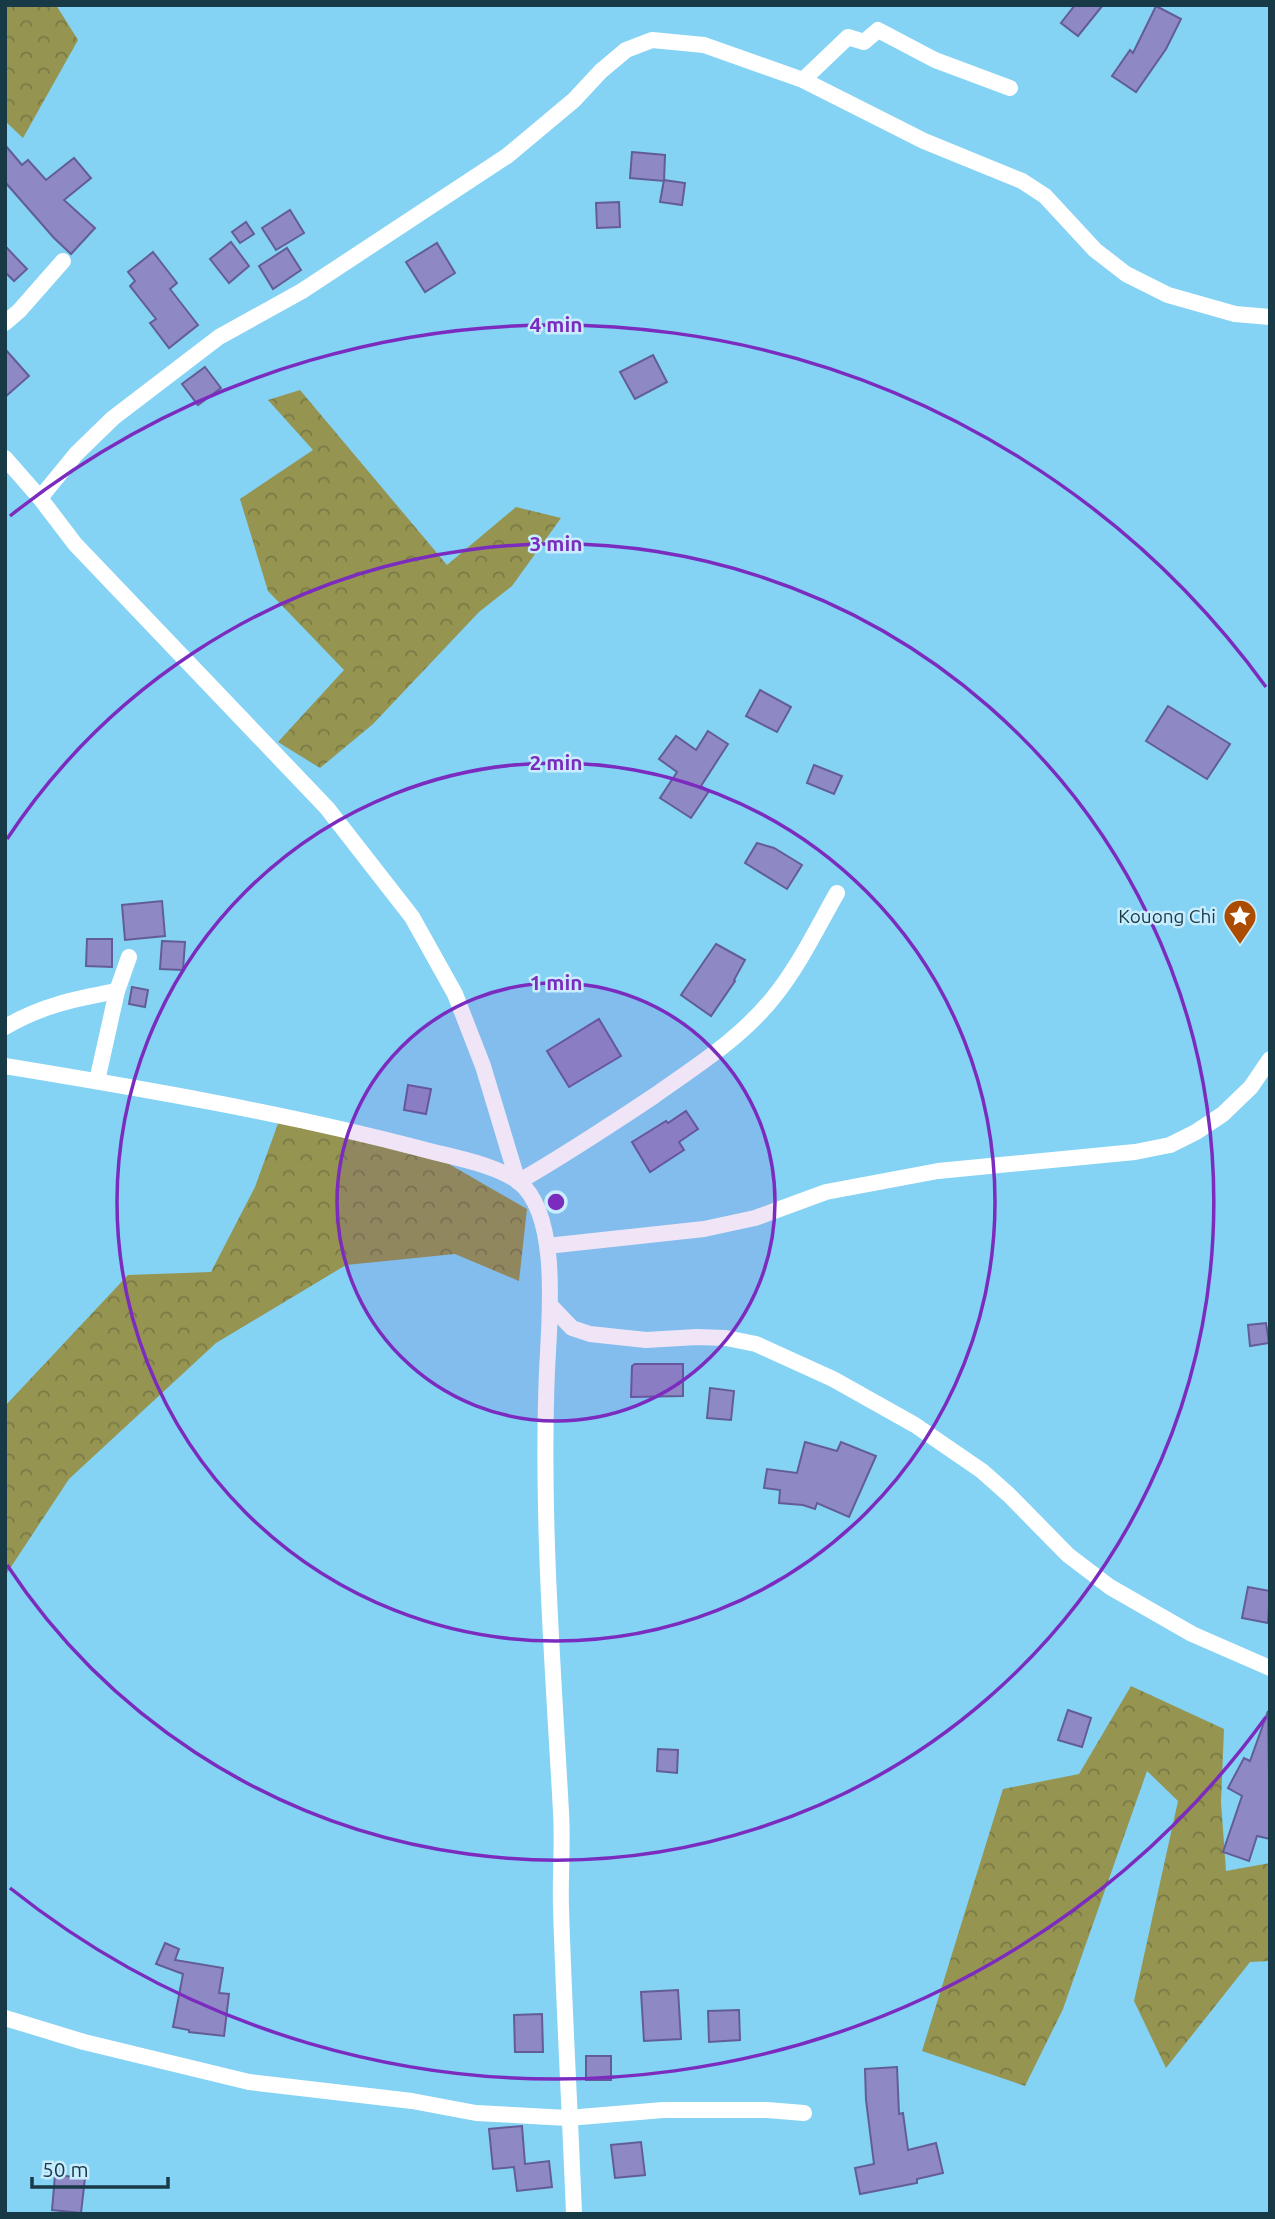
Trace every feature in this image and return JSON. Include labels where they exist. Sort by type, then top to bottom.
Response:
[{"type":"street","points":[[803,80],[848,37],[864,42],[878,30],[935,60],[1010,88]]},
{"type":"street","points":[[40,498],[76,454],[123,410],[219,337],[302,291],[507,156],[574,100],[601,71],[626,50],[652,40],[704,45],[803,80],[924,141],[1022,181],[1045,196],[1095,250],[1126,274],[1168,295],[1235,314],[1270,317]]},
{"type":"street","points":[[5,323],[63,261]]},
{"type":"street","points":[[5,458],[75,544],[327,808],[412,917],[459,1006],[483,1066],[518,1182]]},
{"type":"street","points":[[518,1182],[619,1119],[737,1037],[773,998],[800,959],[837,893]]},
{"type":"street","points":[[97,1081],[117,991],[129,957]]},
{"type":"street","points":[[5,1027],[31,1012],[64,1001],[117,991]]},
{"type":"street","points":[[547,1247],[704,1229],[755,1218],[826,1192],[938,1171],[1125,1153],[1170,1145],[1223,1114],[1251,1087],[1270,1059]]},
{"type":"street","points":[[5,1066],[161,1092],[387,1140],[489,1167],[518,1182],[532,1198],[541,1217],[547,1247],[550,1305],[545,1455],[550,1615],[562,1819],[561,1906],[574,2214]]},
{"type":"street","points":[[550,1305],[572,1328],[590,1334],[646,1340],[726,1338],[756,1344],[834,1379],[915,1425],[982,1471],[1068,1555],[1110,1587],[1192,1634],[1270,1668]]},
{"type":"street","points":[[5,2018],[84,2042],[248,2082],[412,2101],[476,2113],[568,2118],[663,2110],[767,2110],[804,2113]]},
{"type":"green space","points":[[5,5],[56,5],[78,40],[23,138],[5,121]]},
{"type":"green space","points":[[300,390],[447,565],[516,507],[561,518],[512,586],[479,612],[373,724],[320,768],[278,742],[344,670],[268,591],[240,499],[313,450],[268,400]]},
{"type":"green space","points":[[280,1118],[428,1152],[527,1209],[519,1281],[455,1254],[346,1265],[216,1343],[69,1479],[5,1576],[5,1406],[128,1275],[211,1272],[255,1187]]},
{"type":"green space","points":[[1131,1686],[1224,1729],[1221,1802],[1226,1871],[1270,1863],[1270,1961],[1250,1962],[1166,2068],[1134,2001],[1178,1801],[1147,1771],[1063,2009],[1025,2086],[922,2051],[1003,1789],[1079,1774]]},
{"type":"building","points":[[1075,5],[1103,5],[1078,36],[1061,23]]},
{"type":"building","points":[[1156,6],[1181,19],[1166,49],[1136,92],[1112,76],[1130,50],[1133,53]]},
{"type":"building","points":[[5,145],[22,165],[28,160],[46,180],[74,158],[91,178],[64,200],[95,228],[71,254],[5,182]]},
{"type":"building","points":[[632,152],[665,155],[664,181],[630,178]]},
{"type":"building","points":[[664,180],[685,183],[682,205],[660,202]]},
{"type":"building","points":[[619,202],[620,227],[597,228],[596,203]]},
{"type":"building","points":[[290,210],[304,233],[276,250],[262,228]]},
{"type":"building","points":[[246,222],[254,234],[240,243],[232,232]]},
{"type":"building","points":[[231,242],[249,266],[229,283],[210,259]]},
{"type":"building","points":[[437,243],[455,273],[425,292],[406,262]]},
{"type":"building","points":[[5,246],[27,269],[14,281],[5,272]]},
{"type":"building","points":[[287,248],[301,270],[273,289],[259,266]]},
{"type":"building","points":[[153,252],[177,283],[170,289],[198,325],[169,348],[150,323],[156,319],[130,286],[135,281],[128,272]]},
{"type":"building","points":[[5,349],[29,376],[5,397]]},
{"type":"building","points":[[653,355],[667,382],[635,399],[620,372]]},
{"type":"building","points":[[205,367],[221,388],[198,405],[182,384]]},
{"type":"building","points":[[760,690],[791,707],[777,732],[746,716]]},
{"type":"building","points":[[1168,706],[1230,744],[1207,779],[1146,741]]},
{"type":"building","points":[[708,731],[728,744],[701,786],[709,791],[691,818],[660,798],[677,772],[659,759],[676,736],[696,750]]},
{"type":"building","points":[[814,765],[842,776],[834,794],[807,783]]},
{"type":"building","points":[[757,843],[774,848],[802,865],[787,889],[745,863]]},
{"type":"building","points":[[162,901],[165,936],[125,940],[122,905]]},
{"type":"building","points":[[87,939],[112,939],[112,967],[86,966]]},
{"type":"building","points":[[162,941],[185,942],[183,970],[160,969]]},
{"type":"building","points":[[716,944],[745,960],[735,981],[711,1016],[681,995]]},
{"type":"building","points":[[132,987],[148,990],[145,1007],[129,1004]]},
{"type":"building","points":[[599,1019],[621,1056],[569,1087],[547,1051]]},
{"type":"building","points":[[408,1085],[431,1089],[426,1114],[404,1110]]},
{"type":"building","points":[[686,1111],[698,1129],[679,1142],[684,1150],[650,1172],[632,1142]]},
{"type":"building","points":[[1266,1323],[1269,1343],[1250,1346],[1248,1325]]},
{"type":"building","points":[[683,1364],[683,1396],[631,1397],[632,1366]]},
{"type":"building","points":[[710,1388],[734,1391],[731,1420],[707,1418]]},
{"type":"building","points":[[805,1442],[837,1451],[841,1442],[876,1456],[849,1517],[817,1503],[815,1509],[779,1503],[780,1490],[764,1488],[767,1469],[797,1473]]},
{"type":"building","points":[[1248,1587],[1270,1591],[1268,1623],[1242,1618]]},
{"type":"building","points":[[1068,1710],[1091,1718],[1082,1747],[1058,1740]]},
{"type":"building","points":[[1268,1711],[1270,1839],[1257,1836],[1249,1861],[1223,1852],[1242,1796],[1228,1788],[1244,1758],[1250,1761]]},
{"type":"building","points":[[658,1749],[678,1750],[677,1773],[657,1771]]},
{"type":"building","points":[[165,1943],[179,1949],[175,1960],[223,1968],[219,1993],[229,1994],[224,2036],[189,2032],[173,2027],[183,1974],[156,1964]]},
{"type":"building","points":[[678,1990],[681,2039],[644,2041],[641,1992]]},
{"type":"building","points":[[739,2010],[740,2040],[709,2042],[708,2011]]},
{"type":"building","points":[[542,2014],[543,2052],[515,2052],[514,2015]]},
{"type":"building","points":[[586,2056],[611,2056],[611,2080],[586,2080]]},
{"type":"building","points":[[897,2067],[899,2114],[903,2113],[908,2150],[936,2143],[943,2173],[917,2179],[917,2183],[860,2194],[855,2168],[874,2164],[865,2069]]},
{"type":"building","points":[[522,2126],[525,2164],[549,2161],[552,2187],[517,2191],[514,2167],[493,2169],[489,2129]]},
{"type":"building","points":[[641,2142],[645,2175],[615,2178],[611,2145]]},
{"type":"building","points":[[55,2175],[85,2178],[81,2213],[52,2210]]},
{"type":"place","name":"Kouong Chi","points":[[1240,946]]}]
